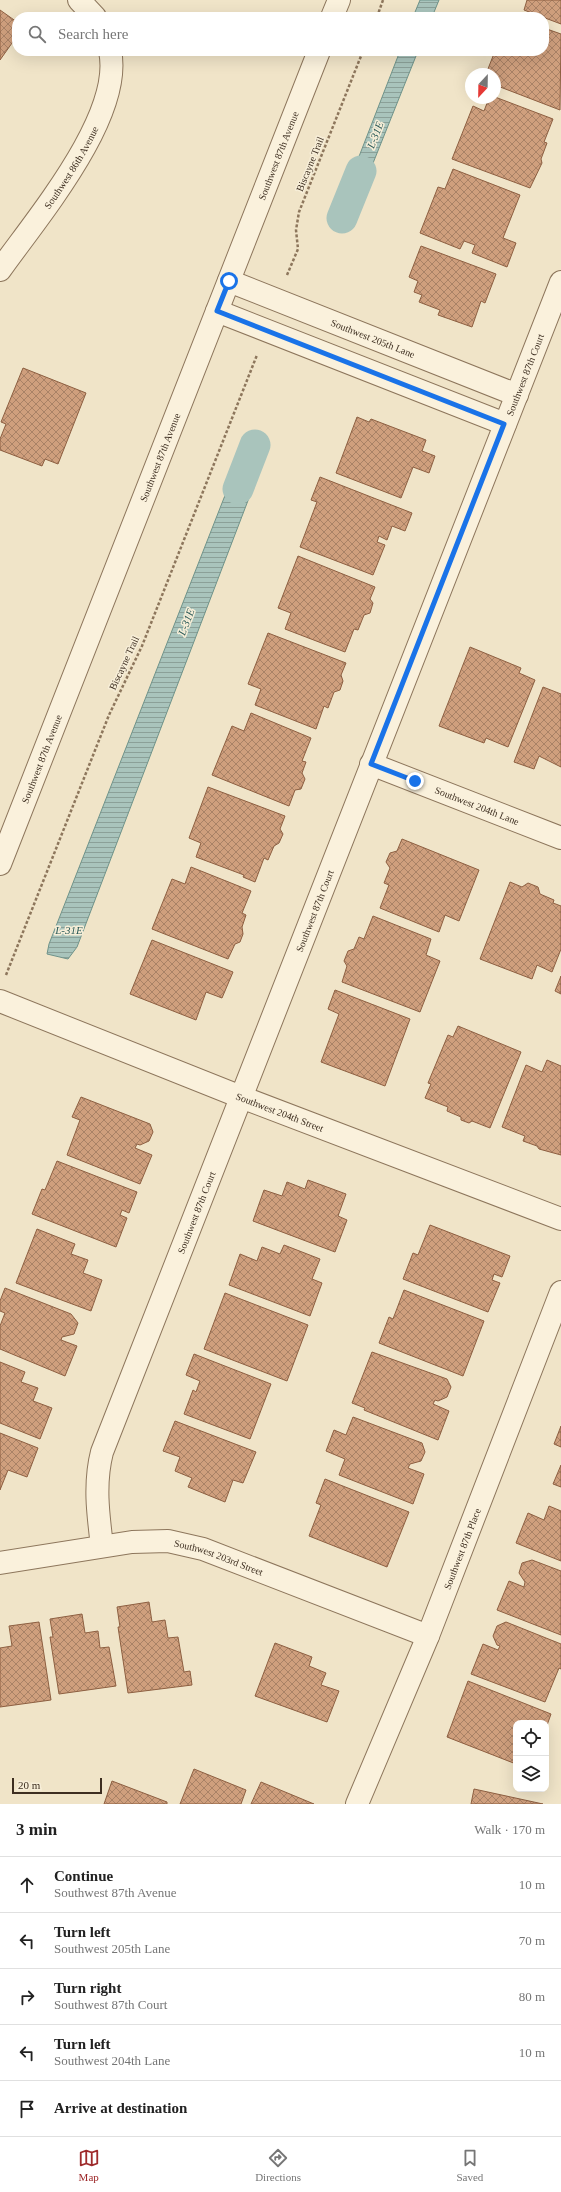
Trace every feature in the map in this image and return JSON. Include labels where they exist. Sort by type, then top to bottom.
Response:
[{"type":"street","points":[[79,0],[90,12]]},
{"type":"street","points":[[334,12],[339,0]]},
{"type":"street","name":"Southwest 86th Avenue","points":[[0,270],[70,171],[93,132],[107,97],[112,74],[110,56]]},
{"type":"street","name":"Southwest 87th Avenue","points":[[0,864],[317,56]]},
{"type":"street","name":"Southwest 205th Lane","points":[[229,281],[517,395]]},
{"type":"street","name":"Southwest 87th Court","points":[[102,1546],[97,1479],[102,1452],[504,424],[517,395],[561,282]]},
{"type":"street","points":[[217,311],[504,424]]},
{"type":"street","name":"Southwest 204th Lane","points":[[371,764],[561,838]]},
{"type":"street","name":"Southwest 204th Street","points":[[0,1001],[241,1097],[561,1219]]},
{"type":"street","name":"Southwest 87th Place","points":[[357,1804],[428,1636],[561,1292]]},
{"type":"street","name":"Southwest 203rd Street","points":[[0,1563],[102,1546],[155,1540],[168,1541],[203,1550],[428,1636]]},
{"type":"path","points":[[379,12],[383,0]]},
{"type":"path","name":"Biscayne Trail","points":[[283,279],[287,276],[297,255],[298,249],[296,226],[300,212],[361,56]]},
{"type":"path","name":"Biscayne Trail","points":[[4,977],[109,715],[142,646],[257,354]]},
{"type":"water","points":[[420,0],[439,0],[434,12],[415,12]]},
{"type":"water","name":"L-31E","points":[[398,56],[416,56],[353,213],[339,208]]},
{"type":"water","name":"L-31E","points":[[244,447],[261,454],[262,464],[77,947],[68,959],[47,954],[49,944]]},
{"type":"building","points":[[527,0],[561,0],[561,24],[549,19],[549,12],[529,12],[524,10]]},
{"type":"building","points":[[0,10],[12,18],[12,43],[0,60]]},
{"type":"building","points":[[549,30],[561,34],[560,110],[501,87],[501,68],[488,68],[493,56],[549,56]]},
{"type":"building","points":[[501,99],[553,119],[544,142],[547,143],[541,159],[542,163],[530,188],[452,159],[473,106],[484,111],[487,104],[501,104]]},
{"type":"building","points":[[453,169],[520,195],[503,238],[516,243],[507,267],[472,253],[475,245],[464,241],[460,249],[420,233],[438,187],[445,189]]},
{"type":"building","points":[[421,246],[496,274],[485,303],[481,301],[472,327],[438,315],[440,310],[419,302],[422,295],[414,292],[418,281],[409,277]]},
{"type":"building","points":[[23,368],[86,393],[58,464],[45,459],[42,466],[0,450],[0,439],[6,424],[1,422]]},
{"type":"building","points":[[357,417],[369,422],[371,419],[426,440],[422,451],[435,456],[429,473],[413,467],[401,498],[336,473]]},
{"type":"building","points":[[320,477],[412,513],[405,531],[392,526],[387,540],[379,536],[377,542],[385,545],[373,575],[300,547],[317,502],[311,500]]},
{"type":"building","points":[[298,556],[375,587],[370,599],[373,603],[370,613],[364,615],[358,630],[354,629],[345,652],[285,629],[291,613],[278,608]]},
{"type":"building","points":[[268,633],[346,663],[341,675],[343,681],[340,690],[334,692],[328,708],[324,706],[316,729],[255,705],[261,689],[248,684]]},
{"type":"building","points":[[470,647],[521,668],[519,673],[535,680],[508,747],[486,738],[484,743],[439,726]]},
{"type":"building","points":[[543,687],[561,694],[561,767],[539,756],[534,769],[514,762]]},
{"type":"building","points":[[251,713],[311,738],[302,761],[306,762],[302,773],[305,779],[301,789],[295,790],[289,806],[212,775],[232,726],[244,731]]},
{"type":"building","points":[[208,787],[285,816],[280,829],[283,834],[279,843],[274,846],[268,860],[264,858],[255,882],[243,877],[244,875],[196,857],[201,843],[189,838]]},
{"type":"building","points":[[402,839],[479,870],[459,921],[445,915],[439,932],[380,908],[389,885],[384,883],[390,868],[386,862],[390,853],[397,851]]},
{"type":"building","points":[[191,867],[251,891],[242,913],[246,915],[242,927],[243,934],[240,942],[235,944],[228,959],[152,929],[172,879],[185,884]]},
{"type":"building","points":[[510,882],[522,887],[528,883],[538,887],[540,894],[554,900],[553,903],[561,906],[561,949],[552,972],[537,965],[532,979],[480,959]]},
{"type":"building","points":[[373,916],[431,939],[426,955],[440,961],[420,1012],[342,982],[347,966],[344,961],[348,951],[354,949],[359,937],[364,939]]},
{"type":"building","points":[[152,940],[233,972],[222,998],[206,992],[196,1020],[130,994]]},
{"type":"building","points":[[561,976],[561,994],[555,991]]},
{"type":"building","points":[[335,990],[410,1019],[385,1086],[321,1062],[339,1014],[328,1009]]},
{"type":"building","points":[[458,1026],[521,1052],[490,1128],[472,1121],[469,1123],[461,1120],[461,1117],[447,1111],[448,1107],[425,1098],[431,1084],[428,1083],[448,1035],[453,1037]]},
{"type":"building","points":[[547,1060],[561,1066],[561,1155],[539,1149],[537,1146],[523,1141],[525,1136],[502,1127],[526,1065],[542,1072]]},
{"type":"building","points":[[81,1097],[150,1124],[153,1132],[149,1141],[140,1145],[137,1144],[135,1148],[152,1155],[140,1184],[67,1155],[80,1120],[72,1117]]},
{"type":"building","points":[[57,1161],[137,1192],[129,1213],[122,1210],[120,1215],[127,1218],[116,1247],[32,1214],[42,1189],[45,1190]]},
{"type":"building","points":[[308,1180],[346,1194],[338,1216],[347,1220],[335,1252],[253,1221],[264,1190],[282,1196],[287,1182],[305,1189]]},
{"type":"building","points":[[430,1225],[510,1256],[502,1277],[494,1274],[492,1280],[500,1283],[488,1312],[403,1279],[413,1253],[418,1255]]},
{"type":"building","points":[[37,1229],[75,1244],[71,1254],[88,1260],[83,1273],[102,1280],[91,1311],[16,1283]]},
{"type":"building","points":[[284,1245],[320,1259],[312,1279],[322,1283],[310,1316],[229,1285],[240,1254],[257,1261],[262,1247],[280,1254]]},
{"type":"building","points":[[5,1288],[71,1314],[78,1323],[74,1334],[62,1337],[61,1340],[77,1346],[65,1376],[0,1349],[0,1326],[5,1313],[0,1311],[0,1301]]},
{"type":"building","points":[[404,1290],[484,1321],[463,1376],[379,1343],[389,1317],[393,1319]]},
{"type":"building","points":[[225,1293],[308,1325],[287,1381],[204,1349]]},
{"type":"building","points":[[372,1352],[447,1379],[451,1387],[447,1397],[438,1401],[435,1400],[433,1404],[449,1411],[438,1440],[364,1410],[365,1408],[352,1403]]},
{"type":"building","points":[[194,1354],[271,1384],[250,1439],[184,1414],[193,1390],[196,1392],[200,1381],[186,1375]]},
{"type":"building","points":[[0,1362],[25,1372],[21,1382],[38,1388],[33,1401],[52,1408],[40,1439],[0,1423]]},
{"type":"building","points":[[353,1417],[422,1443],[425,1452],[421,1461],[410,1464],[408,1468],[424,1474],[413,1504],[339,1475],[345,1459],[326,1451],[334,1430],[346,1435]]},
{"type":"building","points":[[175,1421],[256,1452],[243,1483],[233,1480],[225,1502],[188,1487],[192,1478],[175,1471],[180,1457],[163,1451]]},
{"type":"building","points":[[561,1426],[561,1447],[554,1444]]},
{"type":"building","points":[[0,1433],[38,1448],[27,1477],[8,1470],[0,1490]]},
{"type":"building","points":[[561,1465],[561,1487],[553,1484]]},
{"type":"building","points":[[325,1479],[409,1512],[387,1567],[309,1536],[321,1505],[316,1503]]},
{"type":"building","points":[[549,1506],[561,1511],[561,1561],[516,1543],[528,1513],[544,1520]]},
{"type":"building","points":[[532,1560],[561,1571],[561,1635],[497,1610],[509,1581],[524,1587],[525,1582],[519,1573],[522,1563]]},
{"type":"building","points":[[149,1602],[152,1622],[165,1620],[168,1638],[178,1637],[184,1672],[190,1671],[192,1685],[128,1693],[118,1627],[120,1627],[117,1607]]},
{"type":"building","points":[[82,1614],[85,1633],[98,1631],[100,1648],[109,1647],[116,1686],[59,1694],[50,1637],[53,1637],[50,1619]]},
{"type":"building","points":[[39,1622],[51,1700],[0,1707],[0,1648],[12,1646],[9,1626]]},
{"type":"building","points":[[506,1622],[561,1644],[561,1669],[559,1668],[545,1702],[471,1674],[483,1644],[498,1650],[500,1646],[497,1645],[493,1636],[497,1626]]},
{"type":"building","points":[[275,1643],[312,1657],[309,1666],[326,1673],[321,1685],[339,1691],[327,1722],[255,1696]]},
{"type":"building","points":[[468,1681],[551,1714],[549,1720],[513,1720],[513,1763],[447,1737]]},
{"type":"building","points":[[194,1769],[246,1790],[241,1804],[180,1804]]},
{"type":"building","points":[[112,1781],[167,1802],[167,1804],[104,1804]]},
{"type":"building","points":[[261,1782],[314,1804],[251,1804]]},
{"type":"building","points":[[474,1789],[543,1804],[471,1804]]},
{"type":"waterway","name":"L-31E","points":[[342,218],[361,171]]},
{"type":"waterway","name":"L-31E","points":[[238,489],[255,445]]},
{"type":"route","points":[[229,281],[217,311],[504,424],[371,764],[415,781]]}]
